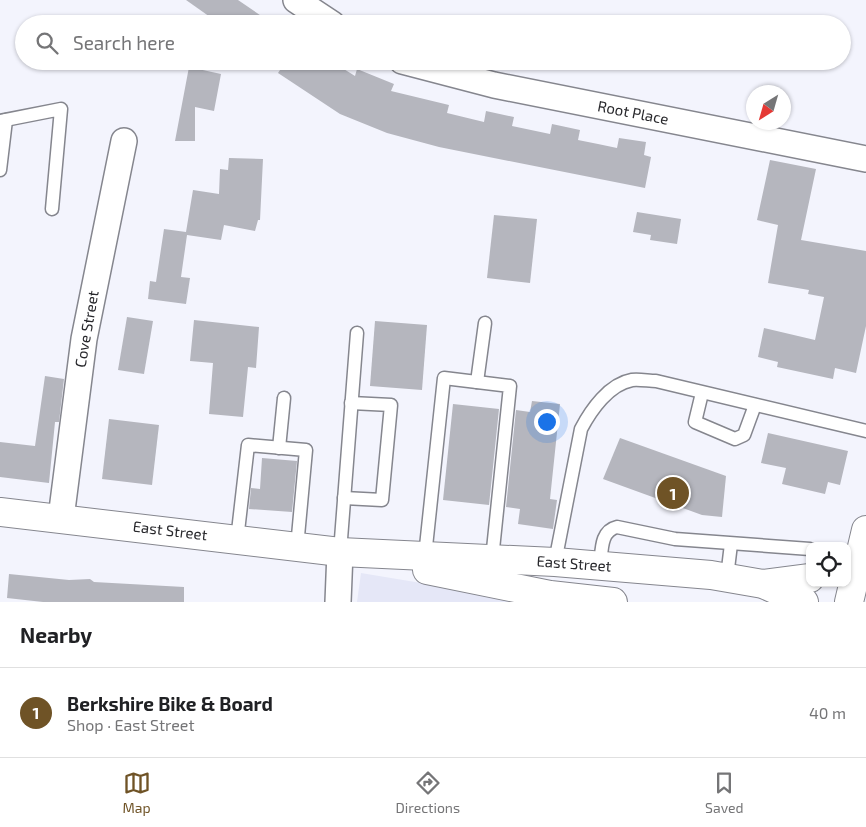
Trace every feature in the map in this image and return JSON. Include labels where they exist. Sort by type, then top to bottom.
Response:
[{"type":"main road","name":"East Street","points":[[0,512],[340,552],[555,562],[728,577],[763,584],[804,602]]},
{"type":"main road","points":[[850,602],[855,540]]},
{"type":"main road","name":"East Street","points":[[340,552],[550,594],[604,602]]},
{"type":"main road","points":[[763,584],[806,579]]},
{"type":"street","points":[[296,0],[318,15]]},
{"type":"street","name":"Root Place","points":[[436,70],[494,85],[866,159]]},
{"type":"street","name":"Cove Street","points":[[61,518],[84,340],[124,141]]},
{"type":"street","points":[[338,602],[340,552]]},
{"type":"lane","points":[[0,170],[3,121],[62,110],[52,209]]},
{"type":"lane","points":[[477,382],[485,323]]},
{"type":"lane","points":[[340,552],[357,334]]},
{"type":"lane","points":[[425,556],[444,378],[510,386],[492,559]]},
{"type":"lane","points":[[555,562],[581,429],[589,414],[615,388],[631,380],[656,381],[754,406],[866,430]]},
{"type":"lane","points":[[702,392],[695,422],[736,439],[744,434],[754,406]]},
{"type":"lane","points":[[279,448],[284,398]]},
{"type":"lane","points":[[344,498],[382,500],[391,405],[351,403]]},
{"type":"lane","points":[[242,540],[248,445],[306,450],[296,547]]},
{"type":"lane","points":[[251,488],[255,446]]},
{"type":"lane","points":[[242,540],[249,509]]},
{"type":"lane","points":[[600,566],[605,533],[617,527],[674,539],[806,549]]},
{"type":"lane","points":[[728,577],[731,544]]},
{"type":"shaded area","points":[[361,573],[535,602],[357,602]]},
{"type":"building","points":[[186,0],[238,0],[260,15],[207,15]]},
{"type":"building","points":[[188,70],[203,70],[221,74],[214,111],[195,107],[195,141],[175,141]]},
{"type":"building","points":[[280,70],[345,70],[355,76],[357,70],[359,70],[394,84],[391,91],[449,105],[447,113],[484,122],[486,111],[514,117],[512,126],[550,134],[552,124],[580,130],[578,140],[617,148],[619,138],[646,142],[644,155],[651,157],[645,188],[439,147],[387,133],[340,114],[278,73]]},
{"type":"building","points":[[229,158],[263,159],[260,220],[258,220],[255,231],[224,225],[221,240],[187,235],[181,277],[190,278],[186,304],[148,299],[150,281],[156,282],[164,229],[186,232],[193,190],[219,194],[220,169],[228,170]]},
{"type":"building","points":[[770,160],[816,169],[801,240],[866,251],[866,326],[856,373],[835,368],[833,379],[777,367],[778,362],[758,357],[764,328],[815,340],[824,297],[808,294],[809,290],[768,283],[778,225],[757,220]]},
{"type":"building","points":[[637,212],[681,219],[677,244],[650,240],[651,235],[633,232]]},
{"type":"building","points":[[494,215],[537,219],[530,283],[487,278]]},
{"type":"building","points":[[127,317],[153,321],[144,374],[118,370]]},
{"type":"building","points":[[194,320],[259,327],[256,368],[248,367],[243,417],[209,414],[213,363],[190,361]]},
{"type":"building","points":[[375,321],[427,325],[422,390],[370,386]]},
{"type":"building","points":[[45,376],[64,379],[59,422],[55,422],[49,483],[0,477],[0,442],[35,446]]},
{"type":"building","points":[[532,401],[560,404],[550,499],[557,500],[553,529],[518,524],[520,509],[506,507],[516,410],[530,412]]},
{"type":"building","points":[[453,404],[499,409],[489,505],[443,500]]},
{"type":"building","points":[[109,419],[159,425],[152,485],[102,479]]},
{"type":"building","points":[[768,433],[848,451],[840,485],[828,482],[825,494],[782,484],[786,468],[761,463]]},
{"type":"building","points":[[620,438],[726,476],[722,517],[702,515],[603,479]]},
{"type":"building","points":[[262,458],[297,461],[292,512],[249,509],[251,488],[260,489]]},
{"type":"building","points":[[9,574],[69,580],[90,579],[94,582],[184,587],[184,602],[43,602],[7,598]]},
{"type":"place","name":"Berkshire Bike & Board","points":[[673,493]]}]
